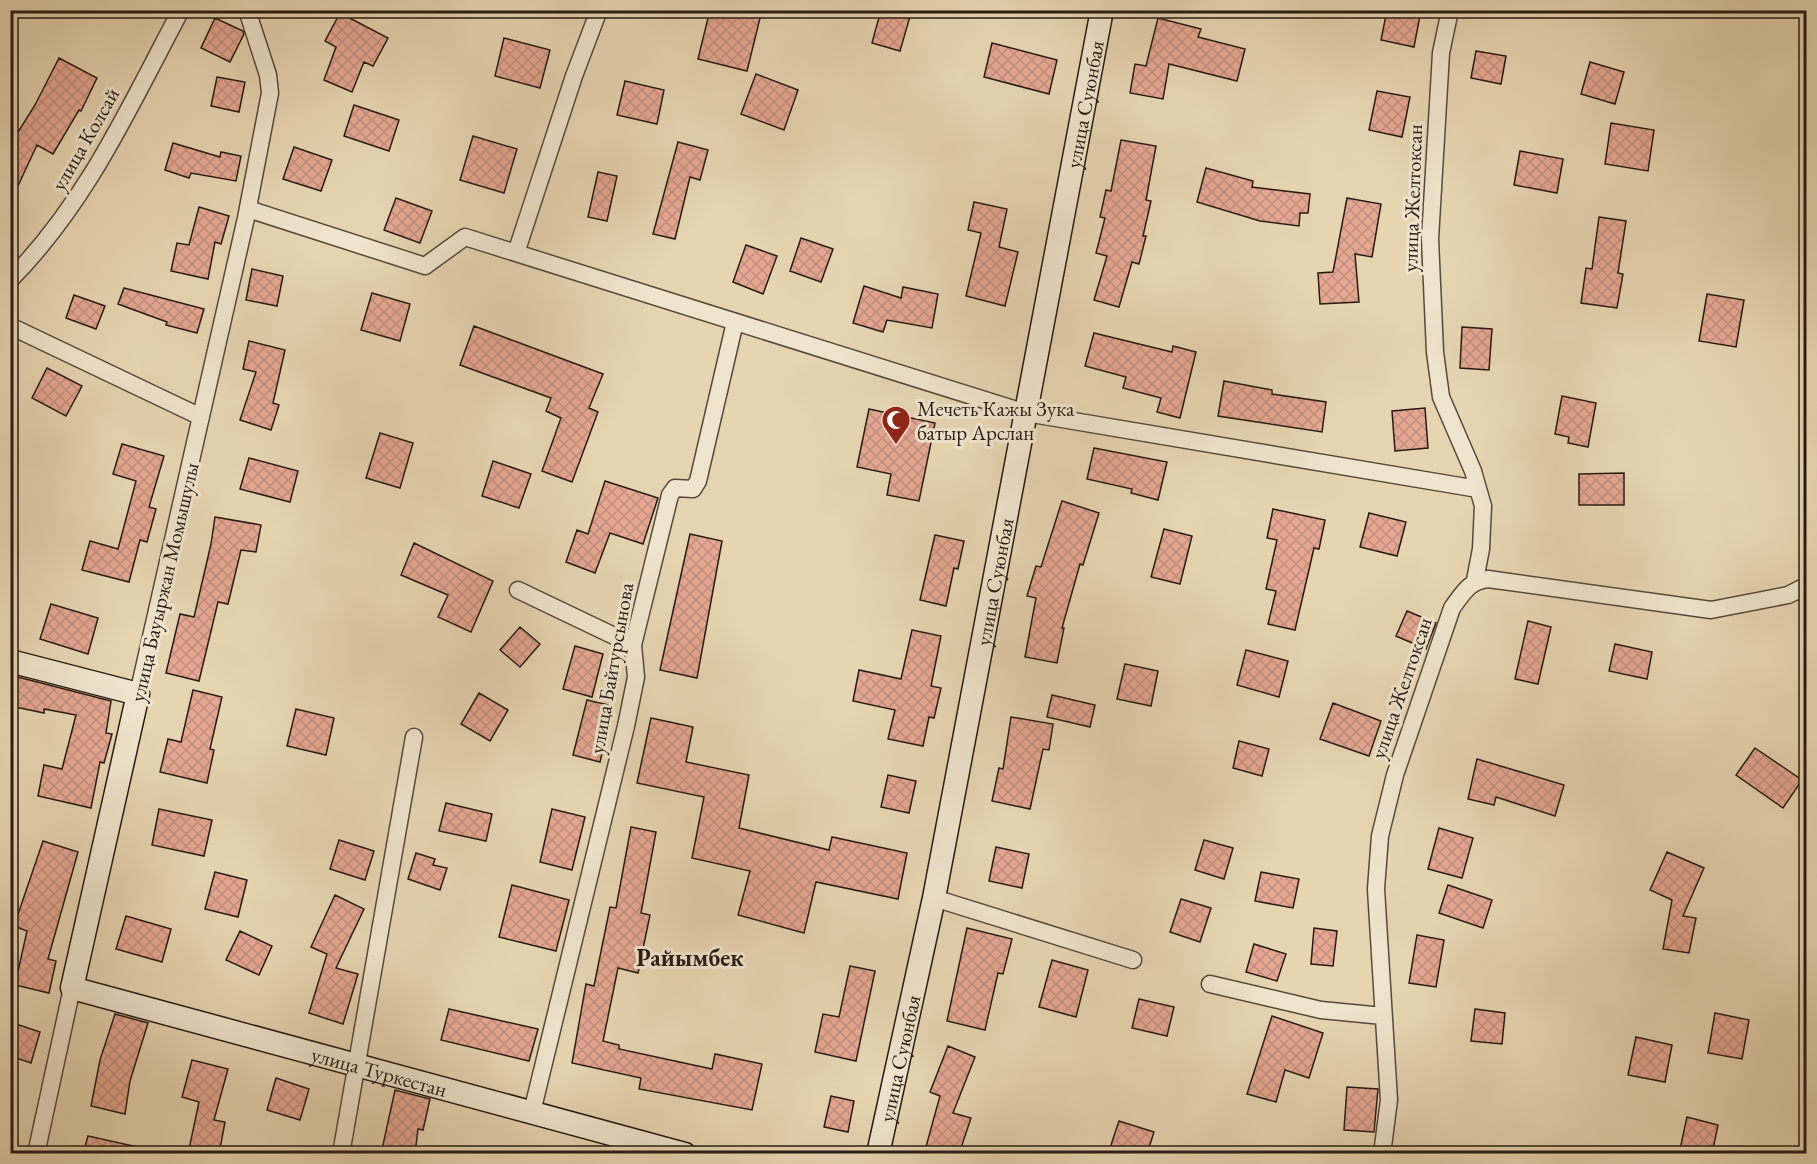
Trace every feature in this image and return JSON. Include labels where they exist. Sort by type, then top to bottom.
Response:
[{"type":"main road","name":"улица Суюнбая","points":[[878,1154],[934,897],[1102,10]]},
{"type":"main road","points":[[10,661],[138,694]]},
{"type":"main road","name":"улица Бауыржан Момышулы","points":[[72,988],[138,694]]},
{"type":"main road","name":"улица Туркестан","points":[[72,988],[685,1154]]},
{"type":"street","name":"улица Колсай","points":[[10,280],[39,251],[87,186],[117,136],[181,10]]},
{"type":"street","name":"улица Бауыржан Момышулы","points":[[138,694],[248,209],[270,93],[268,75],[247,10]]},
{"type":"street","points":[[516,253],[574,76],[599,10]]},
{"type":"street","name":"улица Желтоксан","points":[[1383,1154],[1389,1100],[1376,889],[1380,836],[1395,775],[1452,608],[1475,580],[1481,549],[1483,506],[1470,462],[1441,397],[1435,352],[1430,239],[1441,53],[1450,10]]},
{"type":"street","points":[[248,209],[425,266],[465,237],[1026,413],[1478,489]]},
{"type":"street","name":"улица Байтурсынова","points":[[531,1112],[626,726],[636,677],[633,645],[670,495],[675,488],[693,489],[698,481],[735,322]]},
{"type":"street","points":[[10,326],[201,417]]},
{"type":"street","points":[[1475,580],[1488,579],[1711,610],[1788,595],[1806,586]]},
{"type":"street","points":[[518,590],[633,645]]},
{"type":"street","points":[[341,1154],[414,737]]},
{"type":"street","points":[[934,897],[1133,960]]},
{"type":"street","points":[[1210,984],[1321,1010],[1383,1016]]},
{"type":"street","name":"улица Бауыржан Момышулы","points":[[36,1154],[72,988]]},
{"type":"building","points":[[710,10],[762,10],[747,71],[698,59]]},
{"type":"building","points":[[881,10],[911,13],[900,51],[872,43]]},
{"type":"building","points":[[1387,10],[1421,10],[1414,47],[1381,40]]},
{"type":"building","points":[[340,13],[388,38],[373,66],[364,62],[352,92],[324,80],[336,47],[325,41]]},
{"type":"building","points":[[215,18],[243,31],[244,34],[230,62],[201,48]]},
{"type":"building","points":[[1158,18],[1201,29],[1198,37],[1245,49],[1237,81],[1169,64],[1163,99],[1130,93],[1135,64],[1146,66]]},
{"type":"building","points":[[504,38],[550,50],[540,88],[495,76]]},
{"type":"building","points":[[992,43],[1057,60],[1049,94],[984,77]]},
{"type":"building","points":[[1476,51],[1506,56],[1501,84],[1471,78]]},
{"type":"building","points":[[59,58],[97,78],[81,111],[79,110],[53,154],[37,145],[10,203],[10,145],[35,105]]},
{"type":"building","points":[[1590,62],[1624,72],[1615,104],[1581,94]]},
{"type":"building","points":[[756,74],[798,90],[784,130],[741,114]]},
{"type":"building","points":[[217,77],[245,82],[239,112],[211,106]]},
{"type":"building","points":[[625,81],[664,90],[657,124],[617,115]]},
{"type":"building","points":[[1377,91],[1410,97],[1402,137],[1369,130]]},
{"type":"building","points":[[354,105],[399,120],[389,151],[344,136]]},
{"type":"building","points":[[1611,123],[1654,130],[1648,171],[1605,164]]},
{"type":"building","points":[[473,136],[517,149],[504,193],[460,180]]},
{"type":"building","points":[[1121,140],[1156,146],[1146,200],[1151,201],[1143,236],[1146,236],[1139,264],[1132,262],[1119,307],[1094,300],[1107,256],[1096,253],[1105,218],[1100,217],[1106,190],[1111,191]]},
{"type":"building","points":[[678,142],[708,150],[700,180],[690,177],[675,239],[653,234]]},
{"type":"building","points":[[173,143],[220,157],[221,152],[241,156],[236,181],[191,173],[189,178],[165,170]]},
{"type":"building","points":[[294,147],[332,160],[321,191],[283,179]]},
{"type":"building","points":[[1520,151],[1563,159],[1557,193],[1514,185]]},
{"type":"building","points":[[1206,168],[1253,181],[1252,187],[1310,194],[1308,213],[1300,213],[1299,226],[1260,221],[1197,202]]},
{"type":"building","points":[[598,172],[617,176],[607,221],[588,217]]},
{"type":"building","points":[[396,198],[432,211],[420,243],[384,230]]},
{"type":"building","points":[[1347,198],[1381,204],[1372,257],[1355,254],[1359,302],[1320,304],[1318,273],[1333,272]]},
{"type":"building","points":[[974,202],[1007,209],[999,247],[1018,252],[1005,306],[966,296],[981,233],[968,230]]},
{"type":"building","points":[[199,207],[229,216],[221,244],[215,242],[208,279],[171,271],[177,243],[189,245]]},
{"type":"building","points":[[1599,217],[1626,221],[1618,273],[1623,274],[1617,308],[1581,303],[1586,268],[1592,269]]},
{"type":"building","points":[[801,238],[833,249],[821,282],[790,271]]},
{"type":"building","points":[[746,245],[777,256],[763,294],[733,282]]},
{"type":"building","points":[[252,269],[283,276],[277,306],[246,300]]},
{"type":"building","points":[[864,286],[901,298],[903,287],[938,294],[932,328],[887,320],[883,332],[853,323]]},
{"type":"building","points":[[124,288],[204,309],[197,333],[166,325],[167,322],[118,304]]},
{"type":"building","points":[[372,293],[410,304],[400,341],[361,330]]},
{"type":"building","points":[[1707,294],[1744,300],[1736,347],[1699,341]]},
{"type":"building","points":[[74,295],[105,306],[96,329],[66,318]]},
{"type":"building","points":[[474,326],[603,374],[589,408],[598,412],[572,482],[542,471],[561,418],[546,411],[551,398],[460,365]]},
{"type":"building","points":[[1462,327],[1492,329],[1489,370],[1460,368]]},
{"type":"building","points":[[1094,333],[1172,352],[1173,346],[1196,352],[1180,418],[1157,412],[1161,398],[1123,388],[1126,377],[1085,366]]},
{"type":"building","points":[[249,341],[285,350],[273,403],[279,405],[271,430],[240,420],[256,372],[243,369]]},
{"type":"building","points":[[47,368],[82,386],[66,416],[32,398]]},
{"type":"building","points":[[1224,381],[1272,390],[1272,394],[1326,402],[1322,432],[1218,416]]},
{"type":"building","points":[[1562,396],[1596,403],[1588,447],[1568,443],[1569,437],[1555,434]]},
{"type":"building","points":[[1425,408],[1428,448],[1395,451],[1392,411]]},
{"type":"building","name":"Мечеть Кажы Зука батыр Арслан","points":[[869,409],[935,423],[919,501],[887,495],[891,474],[857,467]]},
{"type":"building","points":[[380,433],[413,443],[400,488],[366,478]]},
{"type":"building","points":[[122,444],[164,456],[149,507],[156,509],[147,542],[140,540],[129,582],[82,570],[90,541],[118,549],[136,481],[113,474]]},
{"type":"building","points":[[1094,448],[1167,462],[1158,500],[1131,493],[1132,489],[1087,479]]},
{"type":"building","points":[[249,458],[298,471],[290,502],[240,489]]},
{"type":"building","points":[[493,461],[531,474],[519,508],[482,496]]},
{"type":"building","points":[[1624,473],[1624,505],[1579,505],[1579,474]]},
{"type":"building","points":[[605,481],[658,498],[643,544],[610,533],[595,573],[566,562],[577,530],[588,534]]},
{"type":"building","points":[[1062,501],[1099,513],[1083,565],[1080,564],[1062,628],[1064,628],[1057,663],[1025,657],[1036,598],[1027,596],[1036,566],[1041,567]]},
{"type":"building","points":[[1273,509],[1325,520],[1319,549],[1314,548],[1295,630],[1268,624],[1276,591],[1266,589],[1277,540],[1267,538]]},
{"type":"building","points":[[1369,513],[1406,522],[1397,556],[1360,547]]},
{"type":"building","points":[[215,517],[261,525],[256,552],[241,550],[228,604],[218,602],[199,681],[166,673],[180,614],[194,617]]},
{"type":"building","points":[[1164,529],[1192,536],[1180,584],[1151,577]]},
{"type":"building","points":[[690,534],[722,541],[697,678],[660,670]]},
{"type":"building","points":[[935,535],[964,541],[958,569],[954,568],[946,606],[920,600]]},
{"type":"building","points":[[414,543],[493,581],[471,632],[438,617],[448,595],[401,575]]},
{"type":"building","points":[[51,604],[98,618],[88,654],[40,639]]},
{"type":"building","points":[[1407,611],[1436,623],[1426,649],[1396,636]]},
{"type":"building","points":[[1528,621],[1551,627],[1538,684],[1515,679]]},
{"type":"building","points":[[520,627],[540,644],[520,667],[500,650]]},
{"type":"building","points":[[912,630],[941,636],[931,686],[941,688],[934,718],[929,717],[923,746],[888,739],[895,710],[853,701],[859,670],[901,679]]},
{"type":"building","points":[[1615,644],[1652,652],[1647,679],[1609,671]]},
{"type":"building","points":[[575,646],[603,654],[592,697],[563,689]]},
{"type":"building","points":[[1246,650],[1288,661],[1279,697],[1237,685]]},
{"type":"building","points":[[1125,664],[1158,671],[1151,706],[1117,699]]},
{"type":"building","points":[[14,676],[111,701],[106,733],[112,734],[104,763],[100,762],[91,808],[38,796],[44,765],[62,769],[76,715],[44,709],[44,713],[10,706]]},
{"type":"building","points":[[193,690],[222,697],[210,749],[214,750],[207,783],[160,772],[168,739],[181,742]]},
{"type":"building","points":[[479,693],[508,710],[490,741],[461,724]]},
{"type":"building","points":[[1052,695],[1095,705],[1090,727],[1047,717]]},
{"type":"building","points":[[587,700],[613,706],[600,762],[573,755]]},
{"type":"building","points":[[1333,703],[1381,721],[1369,756],[1320,739]]},
{"type":"building","points":[[296,709],[334,718],[326,755],[287,746]]},
{"type":"building","points":[[1011,717],[1053,724],[1049,750],[1043,749],[1030,809],[992,801],[999,768],[1003,769]]},
{"type":"building","points":[[651,718],[693,727],[686,762],[749,775],[739,828],[829,850],[832,837],[907,853],[898,899],[816,882],[804,933],[738,915],[750,871],[692,858],[704,797],[637,783]]},
{"type":"building","points":[[1239,741],[1269,749],[1262,776],[1233,768]]},
{"type":"building","points":[[1755,748],[1802,780],[1783,808],[1736,775]]},
{"type":"building","points":[[1477,759],[1564,785],[1555,816],[1496,797],[1494,805],[1468,799]]},
{"type":"building","points":[[888,775],[916,781],[909,813],[881,807]]},
{"type":"building","points":[[446,803],[492,814],[486,841],[439,831]]},
{"type":"building","points":[[159,809],[212,820],[204,856],[152,845]]},
{"type":"building","points":[[552,809],[585,817],[572,870],[540,862]]},
{"type":"building","points":[[631,827],[656,832],[641,913],[650,915],[638,973],[618,968],[603,1041],[619,1045],[619,1049],[712,1069],[715,1054],[762,1064],[752,1110],[639,1089],[641,1078],[572,1063],[586,984],[594,986],[610,907],[616,908]]},
{"type":"building","points":[[1439,828],[1473,838],[1462,878],[1428,869]]},
{"type":"building","points":[[339,840],[374,851],[365,880],[330,869]]},
{"type":"building","points":[[1204,840],[1233,848],[1224,879],[1195,870]]},
{"type":"building","points":[[43,841],[78,852],[48,959],[56,961],[49,993],[15,985],[27,931],[14,926]]},
{"type":"building","points":[[996,847],[1029,854],[1022,888],[989,881]]},
{"type":"building","points":[[1667,852],[1704,868],[1683,916],[1696,918],[1689,953],[1663,949],[1672,900],[1650,890]]},
{"type":"building","points":[[416,853],[435,859],[433,865],[447,868],[440,890],[408,879]]},
{"type":"building","points":[[215,872],[247,880],[238,917],[205,909]]},
{"type":"building","points":[[1261,872],[1299,879],[1293,908],[1255,901]]},
{"type":"building","points":[[512,885],[569,900],[556,951],[499,937]]},
{"type":"building","points":[[1448,885],[1492,900],[1483,928],[1439,913]]},
{"type":"building","points":[[335,895],[364,909],[336,968],[358,974],[343,1024],[309,1013],[327,954],[311,947]]},
{"type":"building","points":[[1181,899],[1211,908],[1200,942],[1170,932]]},
{"type":"building","points":[[126,916],[171,929],[162,962],[116,949]]},
{"type":"building","points":[[967,928],[1012,939],[1003,974],[998,973],[985,1030],[947,1021]]},
{"type":"building","points":[[1314,928],[1337,931],[1333,966],[1311,964]]},
{"type":"building","points":[[240,931],[272,946],[259,975],[226,960]]},
{"type":"building","points":[[1417,935],[1444,940],[1436,987],[1409,983]]},
{"type":"building","points":[[1254,944],[1286,954],[1277,981],[1246,972]]},
{"type":"building","points":[[1052,960],[1088,970],[1076,1017],[1039,1007]]},
{"type":"building","points":[[850,966],[875,971],[856,1061],[815,1052],[823,1014],[839,1017]]},
{"type":"building","points":[[1139,999],[1174,1007],[1167,1036],[1132,1028]]},
{"type":"building","points":[[449,1009],[538,1029],[529,1061],[441,1040]]},
{"type":"building","points":[[1475,1009],[1505,1013],[1502,1044],[1471,1041]]},
{"type":"building","points":[[1715,1013],[1749,1020],[1742,1059],[1708,1053]]},
{"type":"building","points":[[115,1014],[148,1023],[130,1081],[125,1114],[91,1106],[100,1060]]},
{"type":"building","points":[[1272,1016],[1323,1033],[1309,1078],[1285,1070],[1276,1102],[1247,1094]]},
{"type":"building","points":[[10,1022],[40,1032],[31,1063],[10,1056]]},
{"type":"building","points":[[1636,1037],[1672,1045],[1665,1082],[1628,1075]]},
{"type":"building","points":[[948,1046],[975,1057],[953,1113],[971,1118],[959,1154],[924,1154],[940,1096],[930,1092]]},
{"type":"building","points":[[192,1060],[228,1069],[214,1120],[225,1122],[219,1154],[188,1154],[199,1102],[182,1097]]},
{"type":"building","points":[[276,1078],[309,1089],[300,1120],[267,1110]]},
{"type":"building","points":[[1347,1087],[1378,1089],[1374,1132],[1344,1130]]},
{"type":"building","points":[[395,1090],[430,1099],[423,1130],[418,1129],[415,1154],[381,1154]]},
{"type":"building","points":[[831,1096],[854,1101],[848,1132],[824,1127]]},
{"type":"building","points":[[1687,1117],[1718,1125],[1712,1154],[1679,1154]]},
{"type":"building","points":[[1119,1121],[1154,1132],[1147,1154],[1108,1154]]},
{"type":"building","points":[[88,1136],[138,1147],[137,1154],[83,1154]]},
{"type":"place","name":"Мечеть Кажы Зука батыр Арслан","points":[[896,446]]},
{"type":"district","name":"Райымбек","points":[[690,957]]}]
